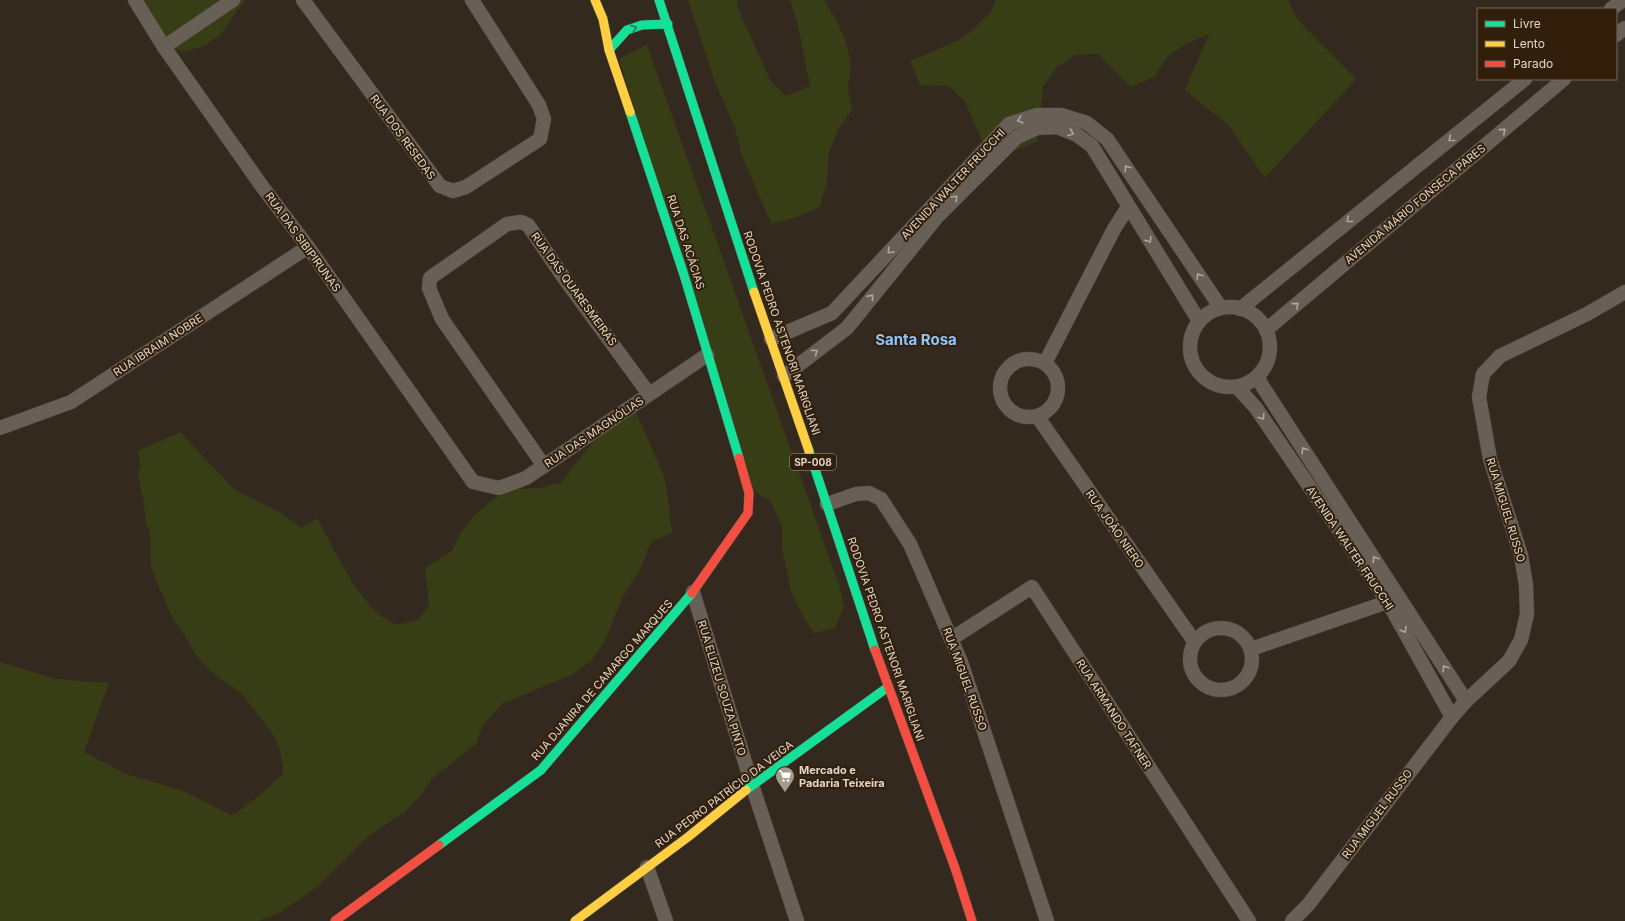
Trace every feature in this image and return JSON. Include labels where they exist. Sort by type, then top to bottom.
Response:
[{"type":"street","name":"RUA DAS SIBIPIRUNAS","points":[[135,0],[164,48],[261,186],[308,247],[474,482]]},
{"type":"street","points":[[164,48],[233,0]]},
{"type":"street","name":"RUA DOS RESEDAS","points":[[303,0],[435,180],[440,186],[452,191],[466,187],[540,139],[544,119],[539,105],[472,0]]},
{"type":"street","name":"RUA DAS ACÁCIAS","points":[[595,0],[603,19],[609,50],[684,275],[748,492]]},
{"type":"street","name":"RODOVIA PEDRO ASTENORI MARIGLIANI","points":[[659,0],[748,272],[888,687],[955,868],[972,921]]},
{"type":"street","points":[[1613,8],[1623,0]]},
{"type":"street","points":[[609,50],[627,30],[642,25],[668,24]]},
{"type":"street","points":[[1617,34],[1625,28]]},
{"type":"street","points":[[1240,309],[1524,80]]},
{"type":"street","name":"AVENIDA MÁRIO FONSECA PARES","points":[[1266,330],[1563,80]]},
{"type":"street","name":"AVENIDA WALTER FRUCCHI","points":[[832,313],[1009,124],[1037,115],[1061,114],[1087,123],[1107,139],[1221,308]]},
{"type":"street","name":"AVENIDA WALTER FRUCCHI","points":[[784,376],[847,328],[937,217],[1017,137],[1037,128],[1057,127],[1077,135],[1092,146],[1199,322]]},
{"type":"street","points":[[1045,363],[1114,229],[1128,207]]},
{"type":"street","name":"RUA DAS QUARESMEIRAS","points":[[544,466],[442,319],[429,288],[430,278],[507,224],[521,222],[528,225],[562,275],[649,394]]},
{"type":"street","name":"RUA IBRAIM NOBRE","points":[[0,428],[71,402],[308,247]]},
{"type":"street","name":"RUA MIGUEL RUSSO","points":[[1292,921],[1308,905],[1452,717],[1466,701],[1509,661],[1520,640],[1527,614],[1526,585],[1521,555],[1490,459],[1479,397],[1483,374],[1500,356],[1586,314],[1625,292]]},
{"type":"street","points":[[1221,308],[1240,309],[1248,311],[1259,320],[1266,330],[1270,342],[1270,354],[1266,366],[1258,376],[1248,383],[1237,387],[1226,388],[1215,385],[1205,379],[1197,371],[1192,363],[1189,344],[1192,332],[1208,313],[1221,308]]},
{"type":"street","points":[[771,339],[832,313],[847,328]]},
{"type":"street","name":"RUA DAS MAGNÓLIAS","points":[[474,482],[499,488],[526,478],[707,354]]},
{"type":"street","points":[[1026,358],[1036,359],[1045,363],[1055,374],[1058,382],[1057,398],[1046,412],[1037,416],[1027,417],[1017,415],[1009,410],[999,393],[999,383],[1002,374],[1008,366],[1026,358]]},
{"type":"street","name":"AVENIDA WALTER FRUCCHI","points":[[1258,376],[1394,600],[1452,717]]},
{"type":"street","name":"AVENIDA WALTER FRUCCHI","points":[[1237,387],[1256,408],[1466,701]]},
{"type":"street","name":"RUA JOÃO NIERO","points":[[1037,416],[1194,641]]},
{"type":"street","name":"RUA DJANIRA DE CAMARGO MARQUES","points":[[335,921],[541,770],[693,592],[748,513],[748,492]]},
{"type":"street","name":"RUA MIGUEL RUSSO","points":[[827,504],[856,494],[869,493],[880,499],[910,544],[961,662],[1047,921]]},
{"type":"street","name":"RUA ARMANDO TAFNER","points":[[951,639],[1032,588],[1250,921]]},
{"type":"street","name":"RUA ELIZEU SOUZA PINTO","points":[[693,592],[752,785],[797,921]]},
{"type":"street","points":[[1251,650],[1394,600]]},
{"type":"street","points":[[1221,627],[1231,629],[1240,634],[1246,640],[1251,650],[1252,660],[1250,671],[1244,680],[1235,687],[1225,690],[1214,690],[1204,686],[1196,679],[1190,669],[1190,650],[1194,641],[1207,631],[1221,627]]},
{"type":"street","name":"RUA PEDRO PATRÍCIO DA VEIGA","points":[[575,921],[752,785],[888,687]]},
{"type":"street","points":[[647,867],[666,921]]},
{"type":"green space","points":[[137,0],[245,0],[220,35],[202,47],[181,52],[140,22]]},
{"type":"green space","points":[[688,0],[737,0],[737,6],[770,80],[786,96],[810,86],[798,26],[790,0],[824,0],[836,19],[846,42],[851,64],[848,88],[852,110],[838,130],[829,152],[827,181],[820,207],[797,217],[771,224],[741,153],[735,128],[713,77]]},
{"type":"green space","points":[[996,0],[1288,0],[1297,19],[1356,79],[1265,178],[1228,125],[1185,90],[1209,34],[1186,44],[1168,56],[1154,77],[1131,87],[1098,54],[1075,55],[1057,67],[1043,87],[1038,141],[1014,151],[986,149],[965,102],[949,86],[920,85],[910,61],[957,41],[975,28],[991,12]]},
{"type":"green space","points":[[647,45],[839,585],[844,606],[835,628],[814,633],[802,615],[791,591],[782,549],[782,526],[771,502],[751,488],[619,59]]},
{"type":"green space","points":[[635,410],[664,476],[672,533],[651,542],[640,570],[623,596],[605,641],[591,661],[573,674],[502,704],[483,725],[476,744],[433,778],[421,795],[405,812],[369,836],[317,887],[281,912],[259,921],[0,921],[0,662],[56,679],[109,683],[84,752],[126,774],[184,791],[231,815],[235,814],[262,793],[283,774],[281,755],[275,737],[242,694],[215,675],[199,659],[171,615],[151,568],[150,532],[146,523],[143,498],[137,472],[141,470],[138,451],[180,432],[234,489],[280,512],[301,528],[317,518],[362,596],[374,610],[386,620],[400,624],[419,619],[429,605],[425,568],[452,551],[458,537],[473,517],[493,499],[516,489],[539,488],[549,486],[554,483],[555,485],[560,484],[593,442],[611,429],[631,411]]},
{"type":"traffic: fast","points":[[659,0],[754,292]]},
{"type":"traffic: fast","points":[[609,50],[627,30],[642,25],[668,24]]},
{"type":"traffic: fast","points":[[630,112],[684,275],[739,458]]},
{"type":"traffic: fast","points":[[809,451],[875,650]]},
{"type":"traffic: fast","points":[[439,845],[541,770],[692,593]]},
{"type":"traffic: fast","points":[[746,790],[888,687]]},
{"type":"traffic: slow","points":[[595,0],[603,19],[609,50],[630,112]]},
{"type":"traffic: slow","points":[[754,292],[809,451]]},
{"type":"traffic: slow","points":[[575,921],[688,837],[746,790]]},
{"type":"traffic: jam","points":[[692,593],[748,513],[749,493],[739,458]]},
{"type":"traffic: jam","points":[[875,650],[955,868],[972,921]]},
{"type":"traffic: jam","points":[[335,921],[439,845]]},
{"type":"place","name":"Mercado e Padaria Teixeira","points":[[785,793]]},
{"type":"district","name":"Santa Rosa","points":[[916,339]]}]
